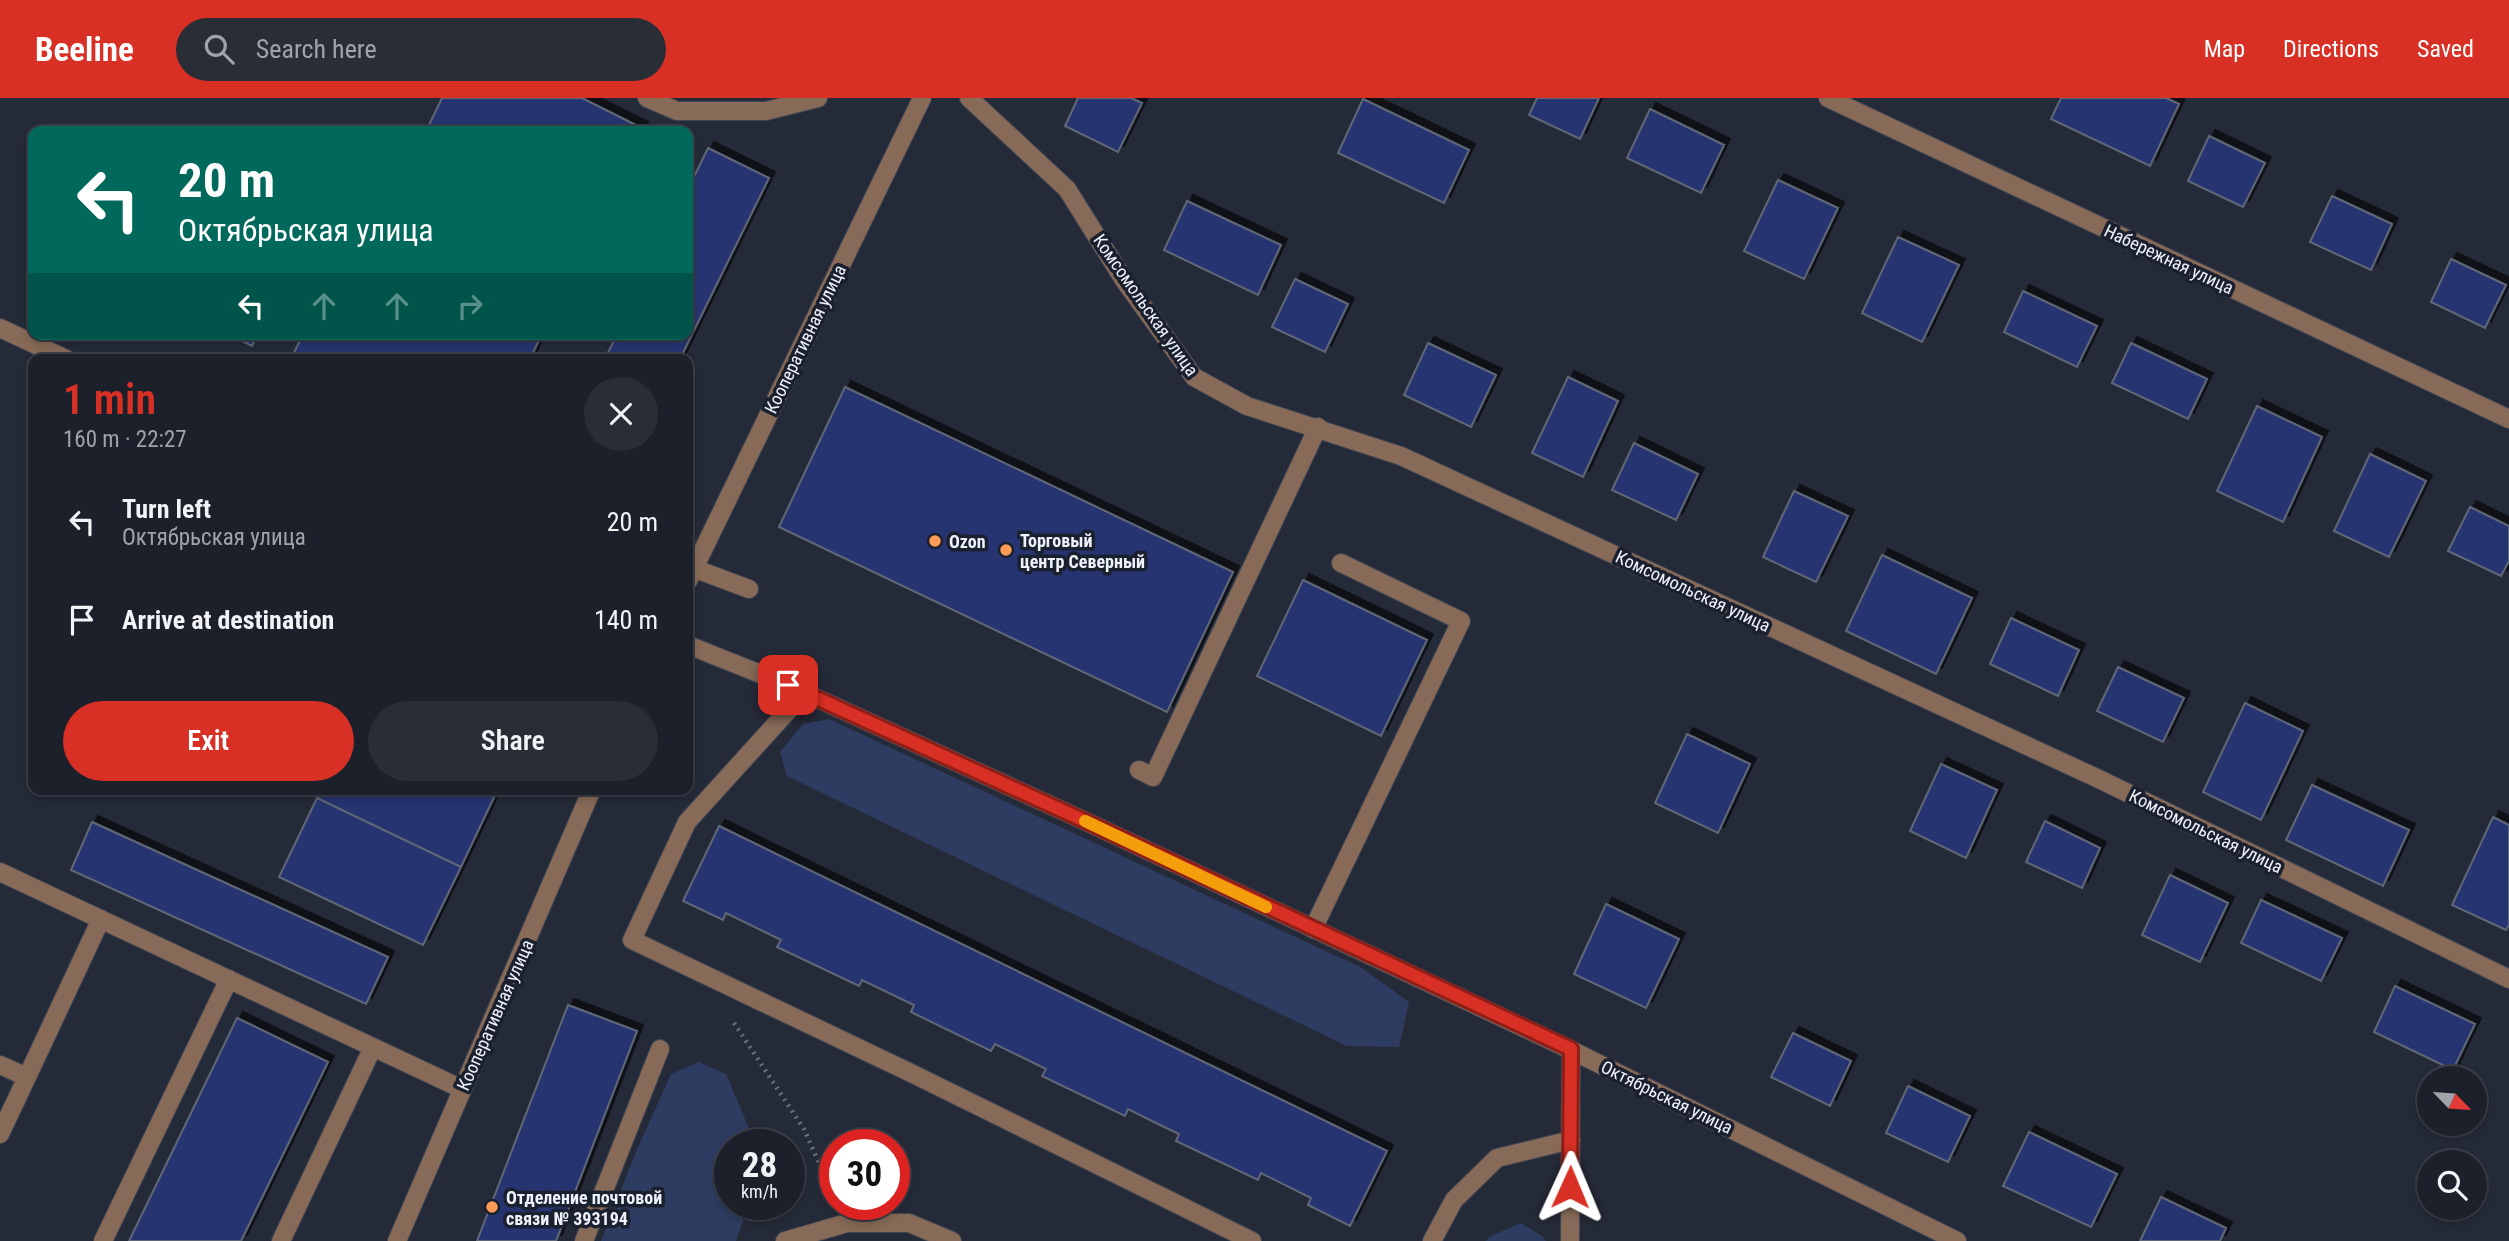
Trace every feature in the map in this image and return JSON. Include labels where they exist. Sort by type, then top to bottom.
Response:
[{"type":"street","points":[[647,98],[677,111],[766,111],[818,98]]},
{"type":"street","name":"Кооперативная улица","points":[[693,571],[922,98]]},
{"type":"street","name":"Комсомольская улица","points":[[969,98],[1067,189],[1124,280],[1194,377],[1247,407],[1318,427],[1401,456],[2101,780],[2509,979]]},
{"type":"street","name":"Набережная улица","points":[[1828,98],[2509,419]]},
{"type":"street","points":[[0,328],[55,354]]},
{"type":"street","points":[[1139,770],[1153,777],[1318,427]]},
{"type":"street","points":[[1313,929],[1461,621],[1341,563]]},
{"type":"street","points":[[693,575],[748,589]]},
{"type":"street","name":"Октябрьская улица","points":[[693,647],[804,693],[1571,1049],[1957,1241]]},
{"type":"street","points":[[804,693],[687,822],[632,940],[911,1073],[1252,1241]]},
{"type":"street","name":"Кооперативная улица","points":[[397,1241],[589,795]]},
{"type":"street","points":[[0,872],[462,1089]]},
{"type":"street","points":[[0,1134],[101,919]]},
{"type":"street","points":[[103,1241],[229,979]]},
{"type":"street","points":[[281,1241],[373,1047]]},
{"type":"street","points":[[584,1241],[660,1049]]},
{"type":"street","points":[[1570,1241],[1571,1049]]},
{"type":"street","points":[[0,1065],[27,1077]]},
{"type":"street","points":[[1432,1241],[1454,1200],[1497,1158],[1571,1140]]},
{"type":"street","points":[[785,1241],[847,1223],[909,1223],[952,1241]]},
{"type":"path","points":[[731,1019],[804,1129],[819,1162]]},
{"type":"shaded area","points":[[829,719],[1362,968],[1409,1002],[1399,1047],[1347,1046],[787,776],[780,752],[803,724]]},
{"type":"shaded area","points":[[699,1062],[726,1074],[748,1126],[748,1129],[714,1129],[714,1220],[743,1220],[736,1241],[601,1241],[635,1154],[671,1074]]},
{"type":"shaded area","points":[[1521,1223],[1546,1241],[1486,1241],[1489,1237]]},
{"type":"building","points":[[442,98],[582,98],[638,126],[428,126]]},
{"type":"building","points":[[1078,98],[1131,98],[1142,103],[1118,152],[1065,126]]},
{"type":"building","points":[[1537,98],[1599,98],[1580,139],[1529,115]]},
{"type":"building","points":[[2061,98],[2166,98],[2179,104],[2150,166],[2051,119]]},
{"type":"building","points":[[1363,99],[1469,150],[1444,203],[1338,153]]},
{"type":"building","points":[[1650,109],[1724,145],[1701,193],[1627,158]]},
{"type":"building","points":[[2209,136],[2265,163],[2243,207],[2188,181]]},
{"type":"building","points":[[708,148],[769,178],[693,333],[693,179]]},
{"type":"building","points":[[1778,180],[1838,208],[1804,279],[1744,251]]},
{"type":"building","points":[[2332,196],[2392,224],[2371,270],[2310,242]]},
{"type":"building","points":[[1187,201],[1281,245],[1258,295],[1164,250]]},
{"type":"building","points":[[1898,237],[1959,265],[1922,342],[1862,313]]},
{"type":"building","points":[[2451,259],[2506,285],[2485,328],[2431,302]]},
{"type":"building","points":[[1295,279],[1348,304],[1325,352],[1272,327]]},
{"type":"building","points":[[2023,291],[2097,326],[2077,367],[2004,332]]},
{"type":"building","points":[[240,340],[255,340],[252,346]]},
{"type":"building","points":[[300,340],[539,340],[532,354],[293,354]]},
{"type":"building","points":[[614,340],[689,340],[682,354],[607,354]]},
{"type":"building","points":[[1428,343],[1496,375],[1471,427],[1404,395]]},
{"type":"building","points":[[2131,343],[2207,379],[2188,419],[2112,383]]},
{"type":"building","points":[[1568,377],[1618,401],[1583,477],[1532,453]]},
{"type":"building","name":"Торговый центр Северный","points":[[845,387],[1233,572],[1167,712],[779,527]]},
{"type":"building","points":[[2257,406],[2322,437],[2283,522],[2217,491]]},
{"type":"building","points":[[1634,443],[1698,474],[1676,520],[1612,490]]},
{"type":"building","points":[[2370,454],[2426,481],[2389,557],[2334,531]]},
{"type":"building","points":[[1794,491],[1848,516],[1816,582],[1763,557]]},
{"type":"building","points":[[2470,507],[2509,526],[2509,561],[2501,576],[2448,551]]},
{"type":"building","points":[[1882,555],[1972,598],[1936,674],[1846,631]]},
{"type":"building","points":[[1303,580],[1427,640],[1381,736],[1257,676]]},
{"type":"building","points":[[2011,618],[2079,650],[2058,696],[1990,664]]},
{"type":"building","points":[[2118,667],[2184,698],[2163,742],[2097,711]]},
{"type":"building","points":[[2245,703],[2303,731],[2261,820],[2203,792]]},
{"type":"building","points":[[1687,734],[1750,764],[1718,833],[1655,803]]},
{"type":"building","points":[[1941,764],[1997,790],[1966,858],[1910,831]]},
{"type":"building","points":[[2312,785],[2409,830],[2383,886],[2286,840]]},
{"type":"building","points":[[318,795],[495,795],[461,867],[317,798]]},
{"type":"building","points":[[317,798],[461,867],[423,945],[279,877]]},
{"type":"building","points":[[2493,817],[2509,825],[2509,925],[2506,930],[2452,905]]},
{"type":"building","points":[[2045,821],[2100,848],[2082,888],[2026,862]]},
{"type":"building","points":[[92,822],[388,957],[366,1004],[71,870]]},
{"type":"building","points":[[719,826],[1387,1151],[1350,1226],[1308,1205],[1311,1198],[1261,1173],[1258,1180],[1176,1141],[1179,1134],[1128,1109],[1125,1116],[1042,1076],[1046,1069],[995,1044],[991,1051],[911,1012],[914,1005],[862,980],[859,986],[777,947],[781,940],[726,913],[723,920],[683,901]]},
{"type":"building","points":[[2170,875],[2228,903],[2200,962],[2142,935]]},
{"type":"building","points":[[2261,900],[2342,938],[2321,981],[2241,943]]},
{"type":"building","points":[[1606,904],[1679,939],[1646,1008],[1574,974]]},
{"type":"building","points":[[2395,986],[2475,1024],[2455,1066],[2445,1066],[2374,1032]]},
{"type":"building","points":[[568,1005],[637,1031],[556,1241],[477,1241]]},
{"type":"building","points":[[237,1018],[328,1062],[241,1241],[129,1241]]},
{"type":"building","points":[[1793,1033],[1851,1061],[1830,1106],[1771,1077]]},
{"type":"building","points":[[1908,1086],[1970,1116],[1948,1162],[1886,1133]]},
{"type":"building","points":[[2029,1132],[2117,1174],[2091,1227],[2003,1186]]},
{"type":"building","points":[[2161,1197],[2226,1228],[2220,1241],[2140,1241]]},
{"type":"slow traffic","points":[[1085,821],[1266,907]]},
{"type":"place","name":"Ozon","points":[[935,541]]},
{"type":"place","name":"Торговый центр Северный","points":[[1006,550]]},
{"type":"place","name":"Отделение почтовой связи № 393194","points":[[492,1207]]},
{"type":"route","points":[[788,685],[1571,1049],[1570,1187]]}]
